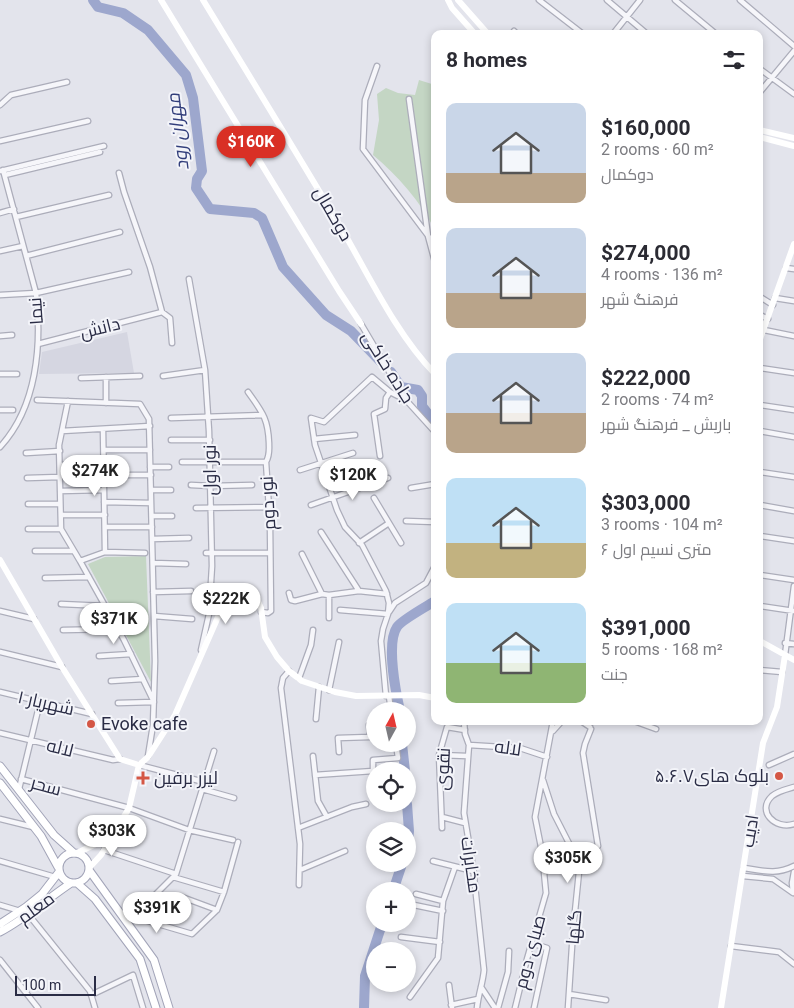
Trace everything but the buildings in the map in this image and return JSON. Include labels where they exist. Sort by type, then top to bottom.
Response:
[{"type":"main road","name":"دوکمال","points":[[161,0],[361,324]]},
{"type":"main road","name":"دوکمال","points":[[203,0],[398,325],[420,358],[431,370]]},
{"type":"main road","points":[[448,0],[452,8],[471,30]]},
{"type":"main road","points":[[458,0],[484,30]]},
{"type":"main road","points":[[763,131],[794,138]]},
{"type":"main road","points":[[763,138],[794,146]]},
{"type":"main road","points":[[764,330],[794,244]]},
{"type":"main road","points":[[0,560],[3,569],[36,620],[62,667],[120,759],[139,765]]},
{"type":"main road","points":[[74,883],[86,877],[89,869],[104,850],[129,808],[139,765],[148,757],[175,715],[221,610],[232,595],[239,591],[247,590],[254,593],[261,608],[266,637],[276,656],[289,671],[299,678],[319,687],[356,696],[419,695],[431,697]]},
{"type":"main road","points":[[763,643],[794,660]]},
{"type":"main road","name":"ادیب","points":[[721,1008],[763,743],[777,707],[785,655]]},
{"type":"main road","points":[[0,766],[54,835],[75,853],[85,858],[89,869],[154,960],[168,1008]]},
{"type":"main road","points":[[0,783],[41,836],[57,872],[64,881],[74,883],[95,899],[140,959],[156,1008]]},
{"type":"main road","points":[[57,872],[63,857],[100,842],[116,830]]},
{"type":"main road","name":"معلم","points":[[0,924],[42,894],[57,872]]},
{"type":"main road","name":"معلم","points":[[0,932],[74,883]]},
{"type":"street","points":[[539,0],[577,30]]},
{"type":"street","points":[[607,0],[643,30]]},
{"type":"street","points":[[616,30],[640,0]]},
{"type":"street","points":[[675,0],[711,30]]},
{"type":"street","points":[[740,0],[794,46]]},
{"type":"street","points":[[763,89],[794,51]]},
{"type":"street","points":[[377,66],[366,100],[362,133],[363,149],[431,240]]},
{"type":"street","points":[[763,72],[794,94]]},
{"type":"street","points":[[0,105],[11,95],[67,82]]},
{"type":"street","points":[[409,99],[431,247]]},
{"type":"street","points":[[0,141],[88,121]]},
{"type":"street","points":[[3,172],[104,146]]},
{"type":"street","points":[[3,172],[100,152]]},
{"type":"street","name":"نیما","points":[[0,447],[10,436],[29,399],[38,344],[36,293],[3,172]]},
{"type":"street","points":[[119,173],[150,267],[162,312],[170,318],[172,343]]},
{"type":"street","points":[[16,217],[109,196]]},
{"type":"street","points":[[0,213],[14,209]]},
{"type":"street","points":[[26,256],[120,232]]},
{"type":"street","points":[[0,251],[23,246]]},
{"type":"street","points":[[786,268],[794,269]]},
{"type":"street","points":[[0,295],[36,293],[129,272]]},
{"type":"street","name":"نور اول","points":[[189,279],[205,370],[210,440],[212,553],[209,614],[198,662]]},
{"type":"street","points":[[775,298],[794,301]]},
{"type":"street","points":[[763,299],[773,306]]},
{"type":"street","name":"دانش","points":[[38,344],[162,312]]},
{"type":"street","points":[[763,316],[768,319]]},
{"type":"street","name":"جاده خاکی","points":[[361,324],[406,400],[431,428]]},
{"type":"street","points":[[764,330],[794,336]]},
{"type":"street","points":[[0,336],[12,335]]},
{"type":"street","points":[[763,368],[794,373]]},
{"type":"street","points":[[163,376],[205,370]]},
{"type":"street","points":[[0,374],[17,374]]},
{"type":"street","points":[[81,378],[140,376]]},
{"type":"street","points":[[106,377],[106,403]]},
{"type":"street","points":[[390,702],[382,641],[383,629],[388,614],[389,603],[387,594],[359,543],[345,527],[321,463],[314,439],[311,418],[324,422],[372,377],[390,392],[406,400]]},
{"type":"street","name":"نور دوم","points":[[248,392],[268,426],[270,456],[266,462],[271,611],[261,612]]},
{"type":"street","points":[[380,456],[374,414],[386,409],[386,398],[390,392]]},
{"type":"street","points":[[37,400],[140,404],[149,419],[154,616],[154,702],[148,757]]},
{"type":"street","points":[[68,401],[60,451],[61,529],[118,629],[154,702]]},
{"type":"street","points":[[763,405],[794,410]]},
{"type":"street","points":[[0,410],[13,410]]},
{"type":"street","points":[[171,418],[263,415]]},
{"type":"street","points":[[62,431],[150,426]]},
{"type":"street","points":[[104,429],[105,552]]},
{"type":"street","points":[[763,432],[794,437]]},
{"type":"street","points":[[314,439],[355,435]]},
{"type":"street","points":[[171,440],[210,440]]},
{"type":"street","points":[[104,450],[150,450]]},
{"type":"street","points":[[26,453],[60,451]]},
{"type":"street","points":[[300,470],[353,453]]},
{"type":"street","points":[[182,462],[266,462]]},
{"type":"street","points":[[60,465],[104,464]]},
{"type":"street","points":[[150,467],[169,467]]},
{"type":"street","points":[[763,472],[794,477]]},
{"type":"street","points":[[104,476],[151,475]]},
{"type":"street","points":[[27,478],[60,477]]},
{"type":"street","points":[[311,505],[388,478]]},
{"type":"street","points":[[191,485],[252,485]]},
{"type":"street","points":[[411,488],[431,485]]},
{"type":"street","points":[[60,491],[104,490]]},
{"type":"street","points":[[151,490],[171,490]]},
{"type":"street","points":[[374,498],[401,543]]},
{"type":"street","points":[[104,502],[151,503]]},
{"type":"street","points":[[28,504],[60,504]]},
{"type":"street","points":[[763,506],[794,511]]},
{"type":"street","points":[[196,508],[269,507]]},
{"type":"street","points":[[60,515],[105,515]]},
{"type":"street","points":[[152,516],[172,516]]},
{"type":"street","points":[[406,521],[431,522]]},
{"type":"street","points":[[359,543],[389,524]]},
{"type":"street","points":[[105,527],[152,527]]},
{"type":"street","points":[[28,529],[61,529]]},
{"type":"street","points":[[321,532],[359,591]]},
{"type":"street","points":[[763,536],[794,541]]},
{"type":"street","points":[[152,539],[189,538]]},
{"type":"street","points":[[36,551],[74,551]]},
{"type":"street","points":[[80,561],[105,552],[145,553]]},
{"type":"street","points":[[206,553],[270,553]]},
{"type":"street","points":[[302,554],[322,594]]},
{"type":"street","points":[[152,563],[186,564]]},
{"type":"street","points":[[388,614],[395,603],[426,583],[431,574]]},
{"type":"street","points":[[763,575],[794,580]]},
{"type":"street","points":[[45,578],[89,577]]},
{"type":"street","points":[[785,655],[785,643],[792,611],[794,586]]},
{"type":"street","points":[[153,592],[191,590]]},
{"type":"street","points":[[289,593],[291,600],[295,601],[322,594],[329,595],[359,591],[387,594]]},
{"type":"street","points":[[329,595],[329,618]]},
{"type":"street","points":[[61,604],[105,606]]},
{"type":"street","points":[[763,606],[792,611]]},
{"type":"street","points":[[340,610],[388,614]]},
{"type":"street","points":[[0,611],[36,620]]},
{"type":"street","points":[[154,616],[192,619]]},
{"type":"street","points":[[63,630],[118,629]]},
{"type":"street","points":[[299,678],[311,646],[313,630]]},
{"type":"street","points":[[329,690],[339,642]]},
{"type":"street","points":[[785,643],[794,644]]},
{"type":"street","points":[[0,652],[62,667]]},
{"type":"street","points":[[99,656],[131,654]]},
{"type":"street","points":[[763,670],[782,672]]},
{"type":"street","points":[[289,671],[283,678],[281,688],[298,828],[299,885]]},
{"type":"street","points":[[111,681],[143,680]]},
{"type":"street","points":[[316,718],[319,687]]},
{"type":"street","name":"شهریار ۱","points":[[0,692],[93,714]]},
{"type":"street","points":[[19,789],[40,702]]},
{"type":"street","points":[[118,703],[154,702]]},
{"type":"street","name":"مخابرات","points":[[464,725],[468,745],[464,814],[473,871],[484,970],[477,1008]]},
{"type":"street","name":"صبای دوم","points":[[515,1008],[546,893],[542,852],[535,817],[553,725]]},
{"type":"street","points":[[552,731],[558,725]]},
{"type":"street","points":[[574,853],[598,846],[583,753],[590,728],[586,725]]},
{"type":"street","points":[[644,725],[656,730]]},
{"type":"street","name":"نقوی","points":[[442,828],[440,755],[447,727],[465,730]]},
{"type":"street","name":"لاله","points":[[0,733],[113,760],[120,759]]},
{"type":"street","points":[[338,752],[338,738],[366,737]]},
{"type":"street","name":"لاله","points":[[468,745],[520,748],[547,756]]},
{"type":"street","points":[[132,918],[175,875],[214,751]]},
{"type":"street","points":[[315,775],[373,771],[373,760],[398,758],[397,752]]},
{"type":"street","points":[[769,765],[794,754]]},
{"type":"street","points":[[440,755],[467,756]]},
{"type":"street","points":[[313,756],[318,801],[327,817]]},
{"type":"street","points":[[139,765],[204,782]]},
{"type":"street","name":"سحر","points":[[21,779],[129,808],[189,830],[235,841],[224,892]]},
{"type":"street","name":"گلها","points":[[542,779],[554,814],[577,859],[579,872],[568,1008]]},
{"type":"street","points":[[794,787],[774,794],[770,798],[767,809],[771,820],[781,826],[794,824]]},
{"type":"street","points":[[202,789],[234,798]]},
{"type":"street","points":[[298,828],[366,804]]},
{"type":"street","points":[[442,817],[465,823]]},
{"type":"street","points":[[0,819],[34,827]]},
{"type":"street","points":[[104,850],[224,892],[217,910],[192,934],[141,919],[136,913]]},
{"type":"street","points":[[300,870],[345,852]]},
{"type":"street","points":[[433,861],[473,871]]},
{"type":"street","points":[[0,862],[57,872]]},
{"type":"street","points":[[410,997],[438,958],[442,911],[455,866]]},
{"type":"street","points":[[744,868],[780,872],[794,866]]},
{"type":"street","points":[[794,872],[792,883],[794,894]]},
{"type":"street","points":[[743,876],[773,879],[794,894]]},
{"type":"street","points":[[416,894],[444,901]]},
{"type":"street","points":[[182,897],[217,910]]},
{"type":"street","points":[[0,905],[20,911]]},
{"type":"street","points":[[416,905],[442,911]]},
{"type":"street","points":[[28,914],[90,991],[95,1008]]},
{"type":"street","points":[[401,937],[440,942]]},
{"type":"street","points":[[531,943],[547,948],[534,1008]]},
{"type":"street","points":[[731,946],[779,952],[794,964]]},
{"type":"street","points":[[496,1008],[508,972],[509,951]]},
{"type":"street","points":[[0,960],[38,1008]]},
{"type":"street","points":[[91,995],[133,975],[143,1008]]},
{"type":"street","points":[[449,985],[452,1006],[478,999]]},
{"type":"street","points":[[481,987],[496,1008]]},
{"type":"street","points":[[569,994],[606,1000]]},
{"type":"shaded area","points":[[127,332],[134,373],[39,374],[42,352]]},
{"type":"green space","points":[[419,80],[431,84],[431,224],[408,190],[373,155],[379,120],[377,94],[386,88],[398,93],[415,95]]},
{"type":"green space","points":[[146,556],[151,682],[88,564],[105,557]]},
{"type":"waterway","name":"مهران رود","points":[[93,0],[98,7],[123,13],[148,30],[186,75],[193,98],[202,171],[197,179],[196,188],[210,209],[254,213],[262,218],[283,267],[326,315],[351,331],[382,363]]},
{"type":"waterway","name":"مهران رود","points":[[391,372],[401,387],[418,390],[422,396],[422,406],[431,418]]},
{"type":"waterway","name":"مهران رود","points":[[398,702],[392,656],[394,634],[399,624],[431,603]]},
{"type":"waterway","name":"مهران رود","points":[[403,752],[404,762]]},
{"type":"waterway","name":"مهران رود","points":[[408,812],[408,822]]},
{"type":"waterway","name":"مهران رود","points":[[396,882],[399,872]]},
{"type":"waterway","name":"مهران رود","points":[[364,1008],[365,976],[379,932]]},
{"type":"place","name":"Evoke cafe","points":[[91,724]]},
{"type":"place","name":"بلوک های۵.۶.۷","points":[[779,776]]},
{"type":"place","name":"لیزر برفین","points":[[143,778]]}]
